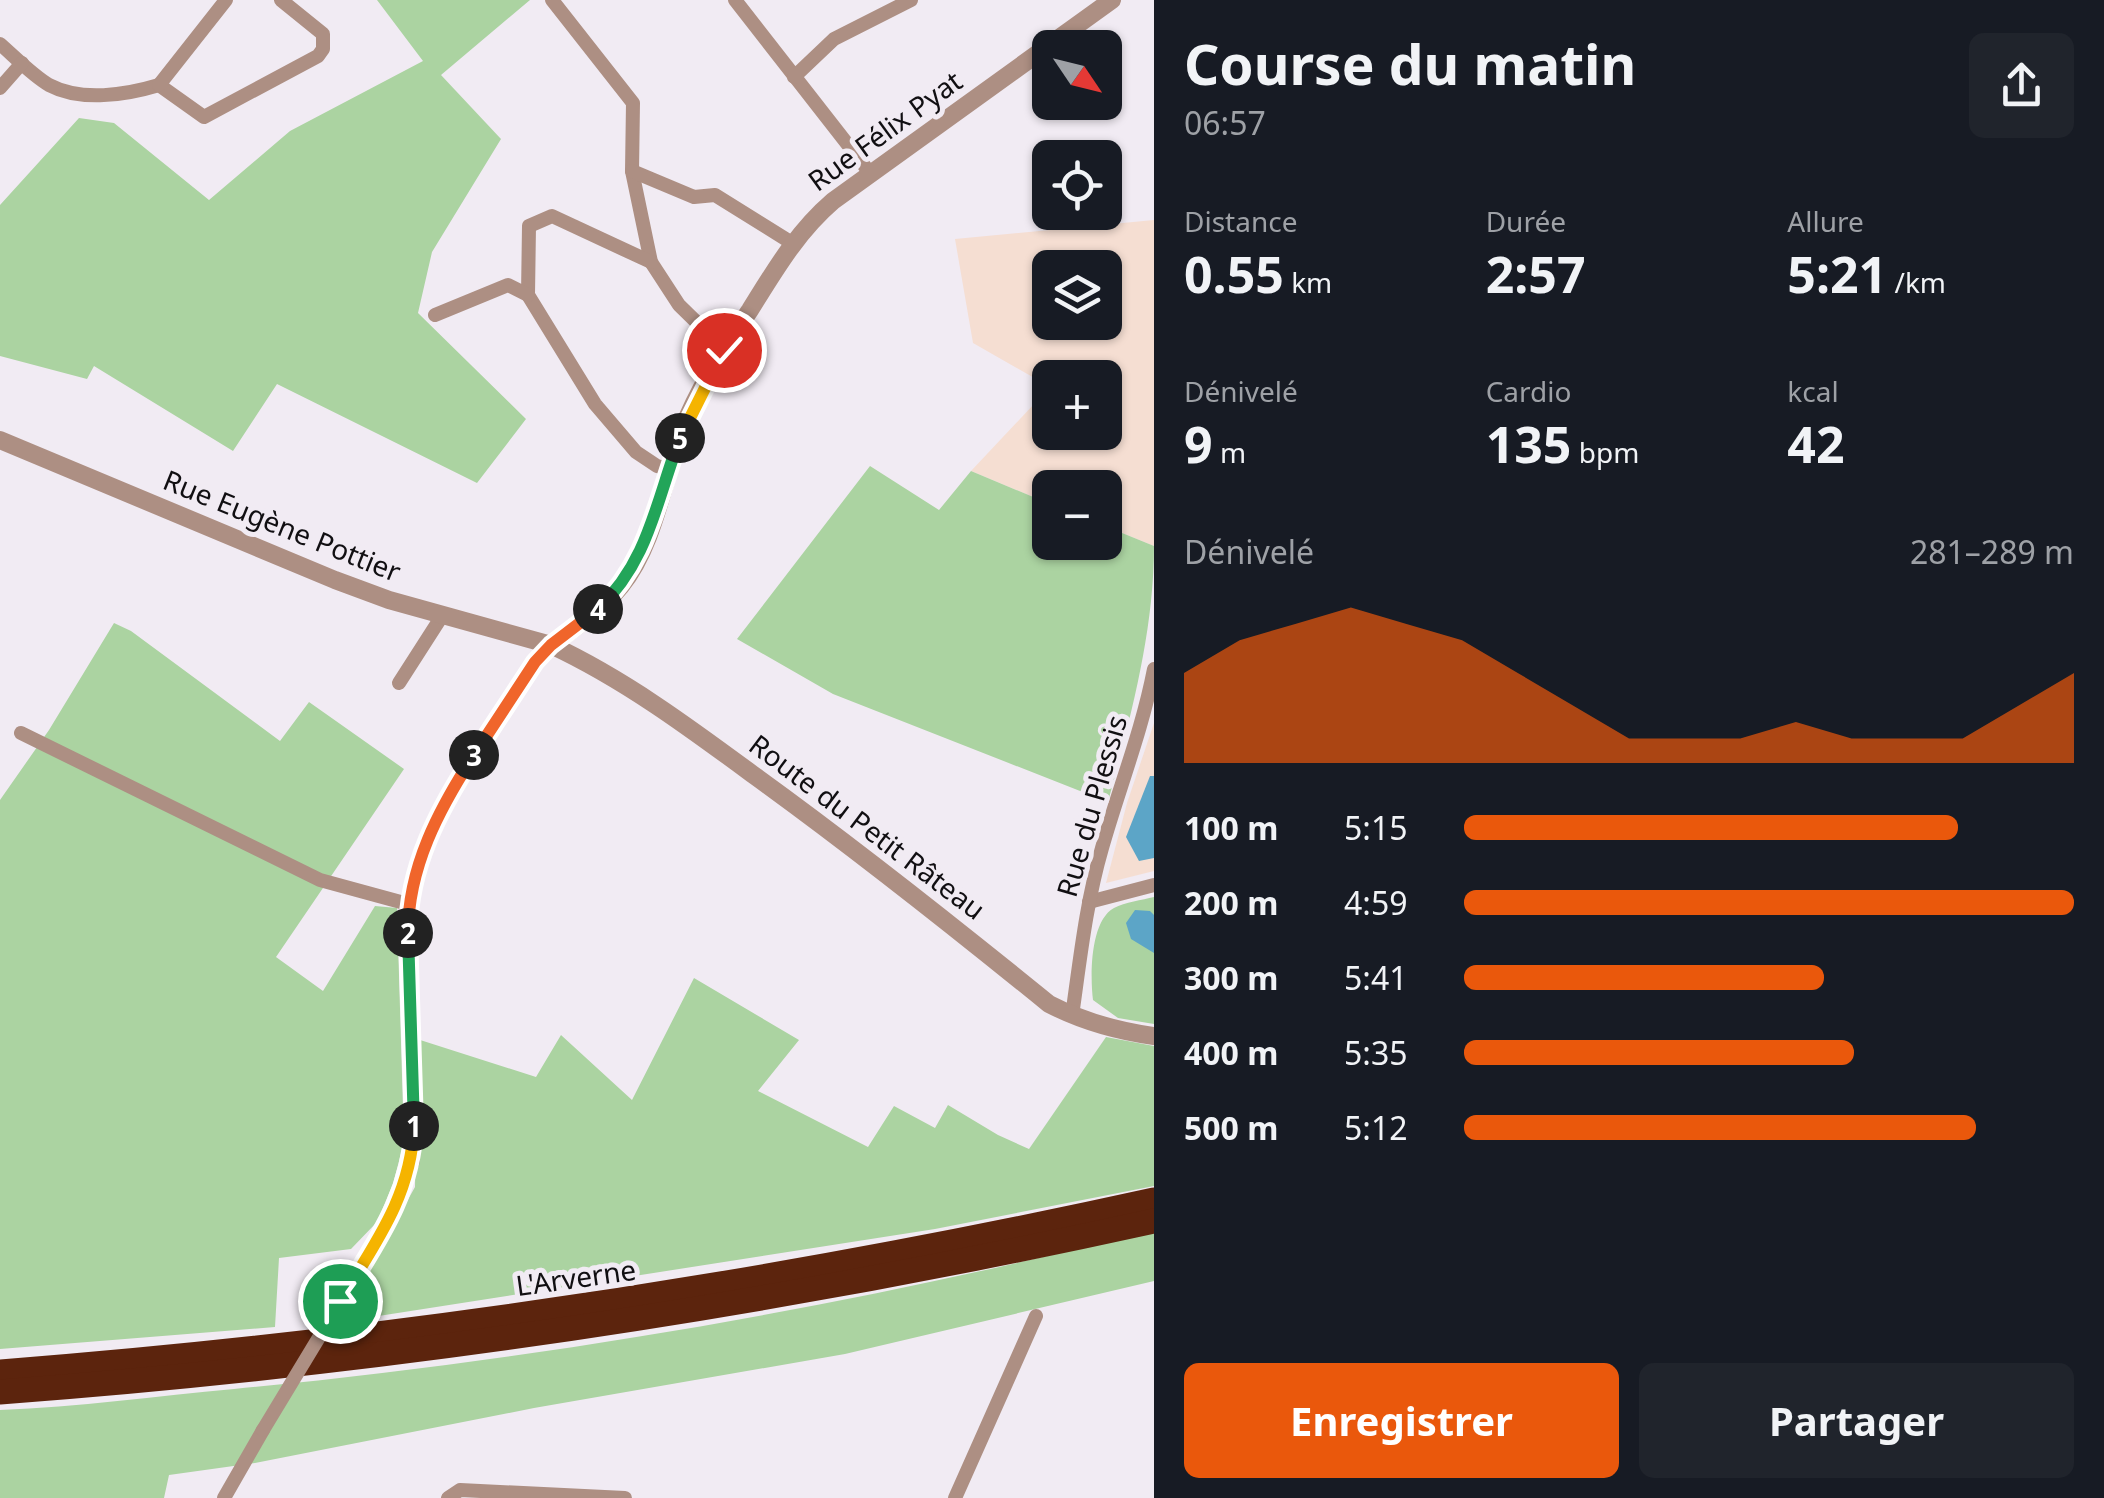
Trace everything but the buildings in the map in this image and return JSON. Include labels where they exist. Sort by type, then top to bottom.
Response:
[{"type":"highway","name":"L'Arverne","points":[[0,1372],[262,1348],[570,1310],[874,1259],[1154,1200]]},
{"type":"highway","name":"L'Arverne","points":[[0,1392],[285,1366],[574,1329],[883,1277],[1154,1221]]},
{"type":"street","points":[[0,44],[50,85],[86,95],[136,92],[159,85],[226,0]]},
{"type":"street","points":[[159,85],[204,117],[318,56],[325,41],[322,34],[281,0]]},
{"type":"street","points":[[552,0],[632,103],[632,171],[651,262],[679,305],[724,350]]},
{"type":"street","points":[[736,0],[870,174]]},
{"type":"street","points":[[794,77],[834,40],[911,0]]},
{"type":"street","name":"Rue Félix Pyat","points":[[551,645],[585,621],[622,585],[638,560],[688,416],[724,350],[811,220],[1112,0]]},
{"type":"street","points":[[0,88],[22,63]]},
{"type":"street","points":[[632,171],[694,197],[715,195],[792,243]]},
{"type":"street","points":[[528,296],[530,226],[552,216],[651,262]]},
{"type":"street","points":[[436,315],[508,285],[528,296],[595,404],[636,452],[668,470]]},
{"type":"street","name":"Rue Eugène Pottier","points":[[0,440],[335,580],[442,616],[551,645]]},
{"type":"street","points":[[399,682],[442,616]]},
{"type":"street","points":[[224,1498],[393,1212],[412,1160],[408,904],[427,840],[445,800],[535,662],[551,645]]},
{"type":"street","name":"Route du Petit Râteau","points":[[551,645],[677,719],[878,865],[1049,1004],[1072,1016],[1154,1036]]},
{"type":"street","name":"Rue du Plessis","points":[[1072,1016],[1101,850],[1145,716],[1154,669]]},
{"type":"street","points":[[21,733],[320,880],[408,904]]},
{"type":"street","points":[[1089,902],[1154,885]]},
{"type":"street","points":[[956,1498],[1036,1316]]},
{"type":"street","points":[[448,1498],[460,1490],[624,1498]]},
{"type":"shaded area","points":[[1154,220],[1154,546],[1122,533],[1122,470],[1032,470],[1032,496],[971,471],[1032,406],[1032,450],[1122,450],[1122,360],[1032,360],[1032,377],[973,343],[955,239],[1049,230],[1122,230],[1122,223]]},
{"type":"shaded area","points":[[1154,723],[1154,871],[1106,883],[1127,803]]},
{"type":"green space","points":[[377,0],[530,0],[441,75],[501,139],[432,252],[418,313],[526,419],[477,483],[277,384],[233,451],[94,366],[87,379],[0,356],[0,205],[79,118],[114,123],[209,200],[290,131],[423,61]]},
{"type":"green space","points":[[870,466],[939,510],[971,471],[1032,496],[1032,560],[1122,560],[1122,533],[1154,546],[1145,643],[1108,802],[833,694],[737,639]]},
{"type":"green space","points":[[114,623],[131,631],[280,741],[309,702],[404,769],[276,957],[323,991],[375,906],[397,908],[404,1142],[393,1184],[377,1222],[351,1249],[279,1258],[275,1327],[0,1349],[0,800],[49,730]]},
{"type":"green space","points":[[1154,897],[1154,1024],[1118,1018],[1093,1000],[1092,977],[1096,936],[1106,915],[1118,906]]},
{"type":"green space","points":[[694,978],[799,1040],[758,1091],[868,1147],[894,1106],[935,1128],[948,1105],[1029,1149],[1106,1037],[1154,1046],[1154,1186],[935,1229],[340,1322],[415,1187],[417,1039],[536,1077],[561,1035],[632,1100]]},
{"type":"green space","points":[[1154,1230],[1154,1281],[845,1354],[534,1408],[255,1463],[169,1475],[164,1498],[0,1498],[0,1410],[350,1377],[582,1346],[927,1283]]},
{"type":"water","points":[[1150,776],[1154,776],[1154,858],[1139,861],[1126,837]]},
{"type":"water","points":[[1135,910],[1154,915],[1154,953],[1131,939],[1126,923]]},
{"type":"route","points":[[340,1301],[393,1212],[412,1160],[408,904],[427,840],[445,800],[535,662],[602,606],[638,560],[688,416],[724,350]]}]
